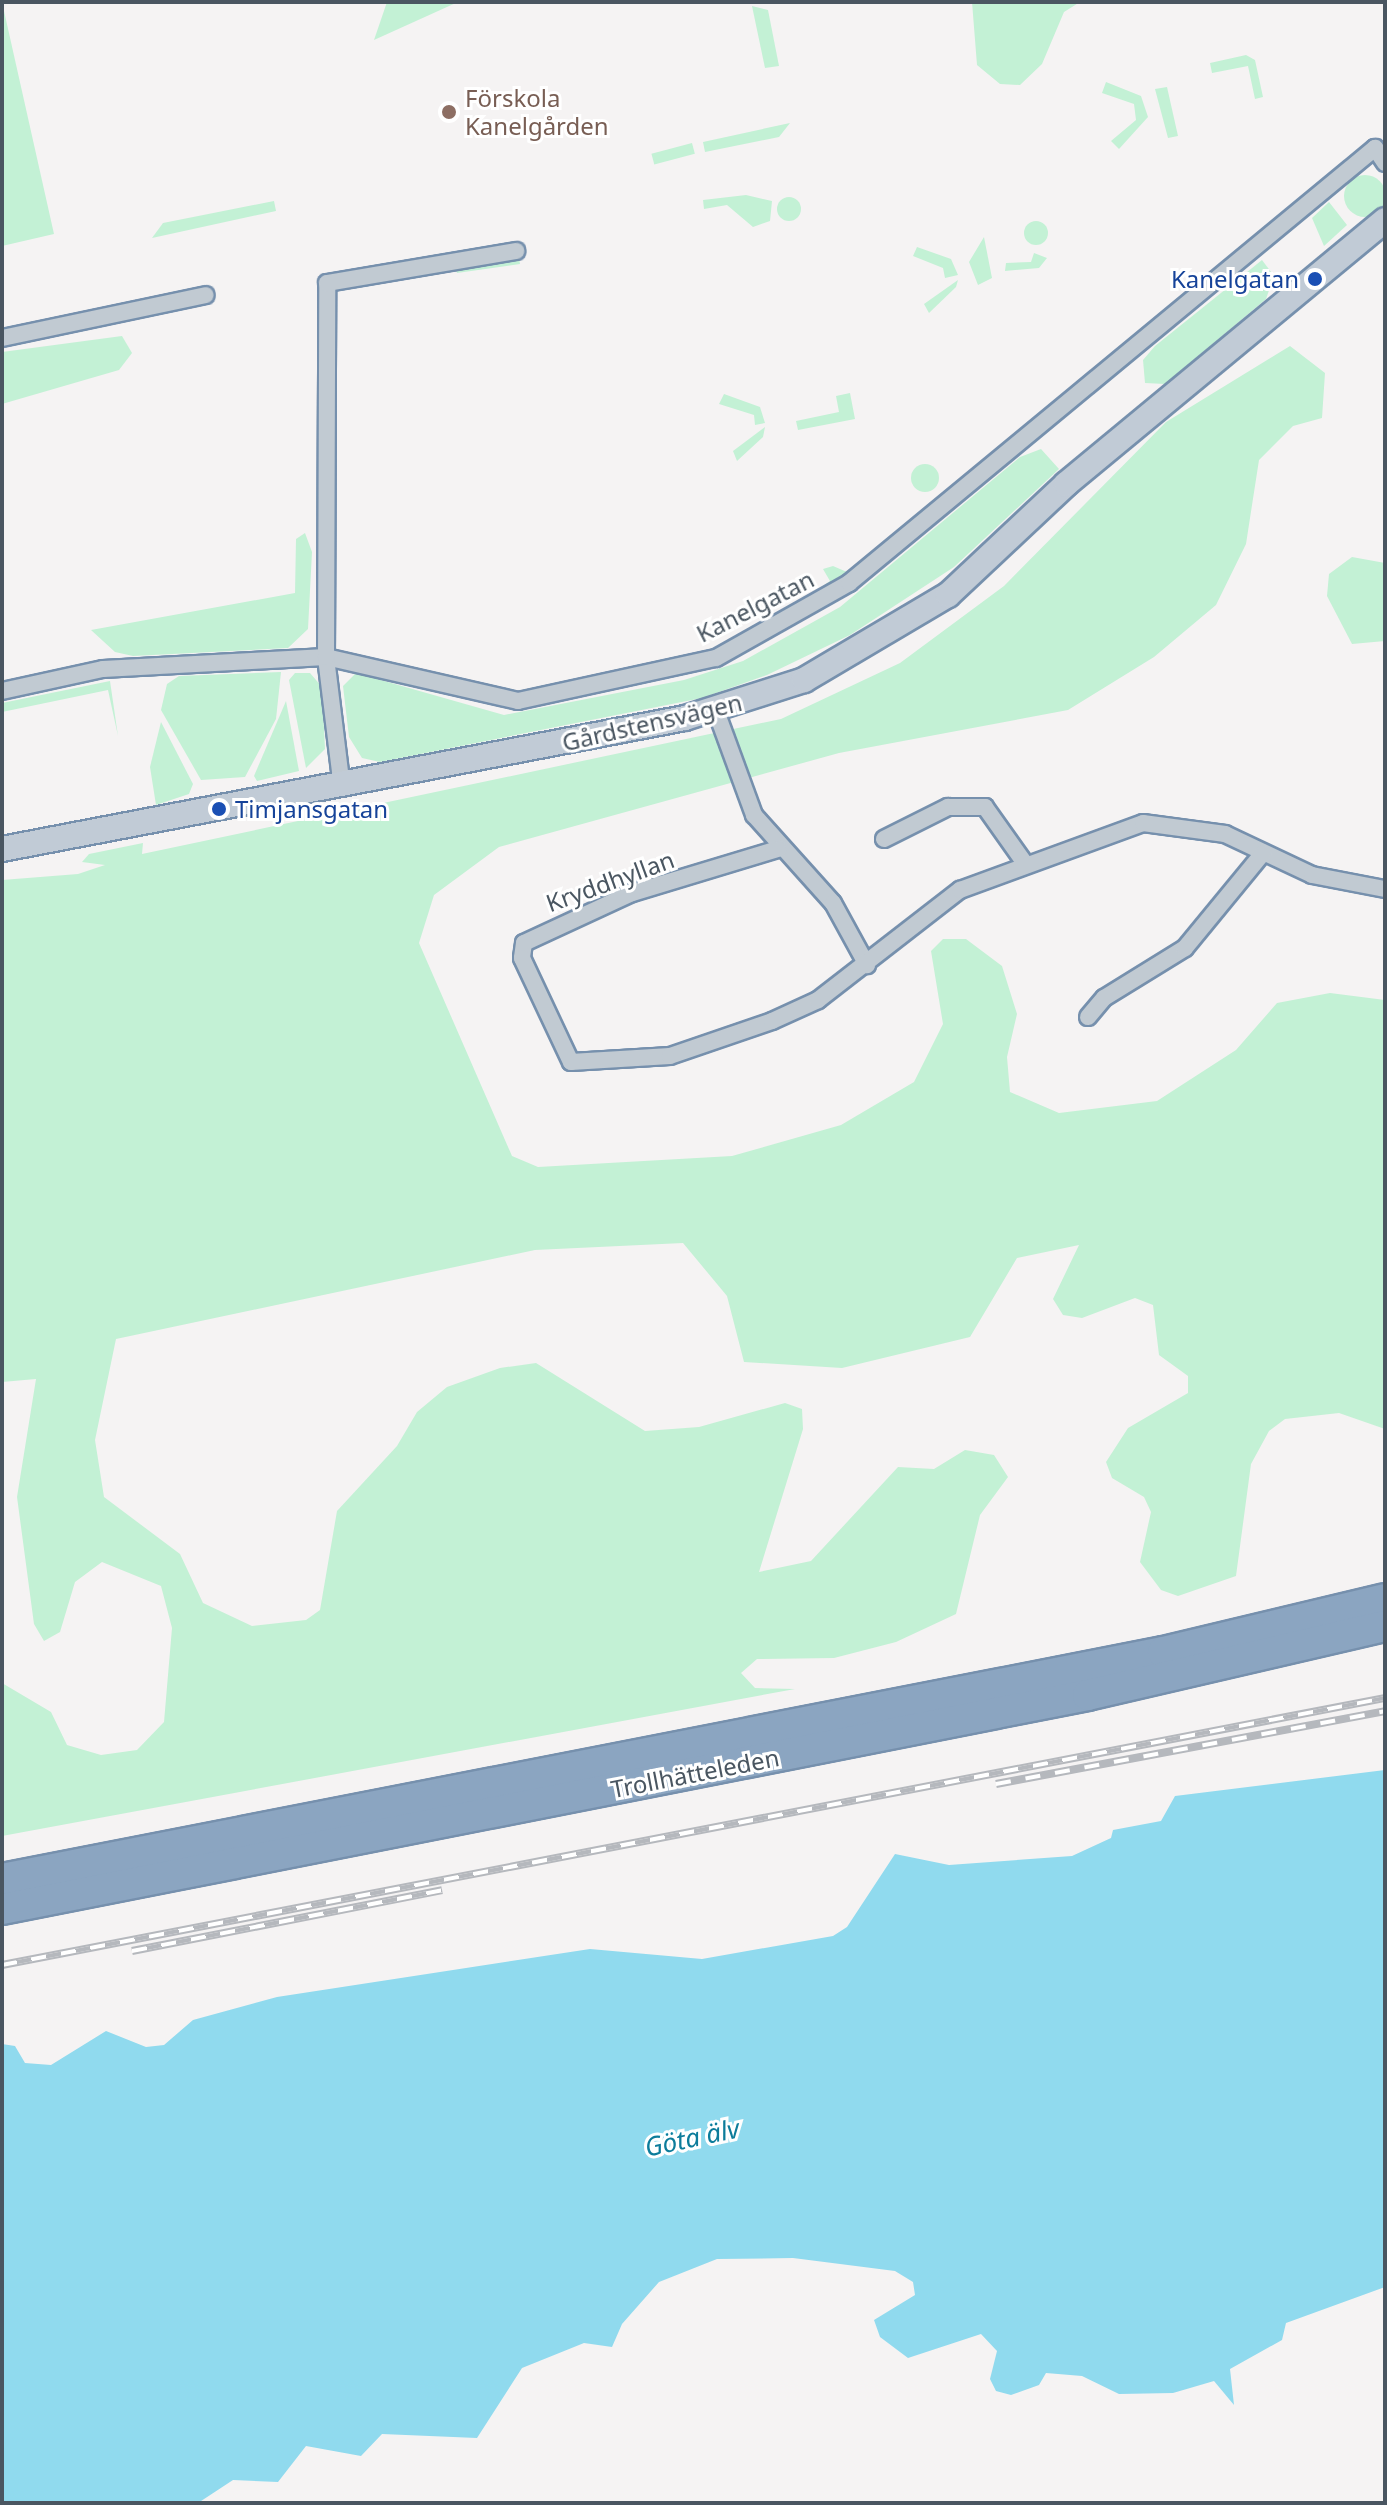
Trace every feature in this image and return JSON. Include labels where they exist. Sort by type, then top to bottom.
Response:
[{"type":"highway","name":"Trollhätteleden","points":[[2,1879],[1163,1652],[1385,1599]]},
{"type":"highway","name":"Trollhätteleden","points":[[2,1909],[1073,1698],[1385,1626]]},
{"type":"street","name":"Kanelgatan","points":[[2,691],[103,669],[326,657],[518,701],[716,658],[849,583],[1375,148],[1385,163]]},
{"type":"street","name":"Gårdstensvägen","points":[[2,849],[342,788],[716,711],[865,650],[948,595],[1066,484],[1385,220]]},
{"type":"street","points":[[342,788],[326,657],[327,283],[516,251]]},
{"type":"street","points":[[2,338],[206,295]]},
{"type":"street","points":[[716,711],[742,788],[778,849],[833,903],[867,965]]},
{"type":"street","points":[[884,839],[948,807],[985,807],[1024,862]]},
{"type":"street","name":"Kryddhyllan","points":[[778,849],[632,893],[524,943],[522,958],[563,1053],[571,1062],[607,1062],[708,1046],[818,1000],[960,890],[1024,862],[1143,823],[1225,834],[1312,875],[1385,889]]},
{"type":"street","points":[[1088,1017],[1104,998],[1185,948],[1263,853]]},
{"type":"green space","points":[[2,2],[54,234],[2,246]]},
{"type":"green space","points":[[387,2],[458,2],[374,40]]},
{"type":"green space","points":[[972,2],[1080,2],[1064,12],[1042,64],[1020,85],[1000,84],[977,65]]},
{"type":"green space","points":[[752,6],[768,10],[779,66],[765,68]]},
{"type":"green space","points":[[1246,55],[1255,60],[1263,97],[1255,99],[1248,66],[1212,73],[1210,63]]},
{"type":"green space","points":[[1106,82],[1141,96],[1148,117],[1119,149],[1111,141],[1136,120],[1134,104],[1102,93]]},
{"type":"green space","points":[[1167,87],[1178,136],[1168,138],[1155,89]]},
{"type":"green space","points":[[790,123],[779,137],[705,152],[703,142]]},
{"type":"green space","points":[[692,143],[695,154],[654,164],[651,154]]},
{"type":"green space","points":[[1365,175],[1380,181],[1386,196],[1380,211],[1365,217],[1350,211],[1344,196],[1350,181]]},
{"type":"green space","points":[[746,195],[772,201],[770,221],[753,227],[727,205],[704,209],[703,200]]},
{"type":"green space","points":[[789,197],[797,201],[801,209],[797,217],[789,221],[781,217],[777,209],[781,201]]},
{"type":"green space","points":[[274,201],[276,211],[152,238],[163,223]]},
{"type":"green space","points":[[1329,202],[1347,225],[1324,246],[1312,218]]},
{"type":"green space","points":[[1036,221],[1047,228],[1048,233],[1041,244],[1036,245],[1025,238],[1024,233],[1031,222]]},
{"type":"green space","points":[[984,237],[992,278],[978,285],[969,262]]},
{"type":"green space","points":[[917,247],[951,259],[958,275],[945,278],[943,268],[913,256]]},
{"type":"green space","points":[[1034,253],[1047,258],[1039,268],[1005,271],[1006,263],[1031,262]]},
{"type":"green space","points":[[519,258],[520,264],[457,273],[456,270]]},
{"type":"green space","points":[[1262,260],[1274,276],[1266,299],[1165,384],[1145,383],[1143,360],[1155,346]]},
{"type":"green space","points":[[958,280],[956,287],[929,313],[924,304]]},
{"type":"green space","points":[[122,336],[132,353],[119,370],[2,404],[2,352]]},
{"type":"green space","points":[[1290,346],[1325,373],[1322,418],[1293,426],[1259,460],[1246,544],[1216,605],[1154,657],[1068,710],[839,753],[499,847],[434,895],[419,943],[512,1156],[538,1167],[732,1156],[841,1125],[914,1082],[943,1024],[931,951],[943,939],[966,939],[1002,966],[1017,1014],[1007,1057],[1010,1092],[1059,1113],[1157,1101],[1236,1050],[1277,1003],[1330,993],[1385,1000],[1385,1429],[1339,1413],[1285,1419],[1269,1431],[1251,1464],[1236,1576],[1178,1596],[1161,1590],[1140,1562],[1151,1512],[1144,1497],[1112,1478],[1106,1462],[1128,1428],[1188,1393],[1188,1376],[1159,1355],[1153,1305],[1135,1298],[1082,1318],[1063,1315],[1053,1299],[1079,1245],[1017,1258],[970,1337],[842,1368],[744,1362],[727,1296],[683,1243],[535,1250],[116,1339],[95,1440],[104,1497],[180,1554],[203,1603],[252,1626],[306,1620],[320,1610],[337,1511],[397,1446],[417,1412],[447,1387],[500,1368],[536,1363],[645,1431],[699,1427],[785,1403],[802,1409],[803,1429],[759,1572],[811,1561],[898,1467],[934,1469],[965,1450],[994,1455],[1008,1477],[980,1515],[956,1614],[896,1642],[834,1658],[757,1659],[741,1673],[755,1688],[795,1689],[2,1836],[2,1683],[51,1712],[67,1745],[101,1755],[137,1750],[164,1722],[172,1628],[161,1586],[102,1562],[75,1582],[60,1632],[44,1641],[34,1624],[17,1497],[36,1379],[2,1382],[2,880],[78,874],[105,865],[82,862],[89,854],[143,843],[142,854],[781,719],[900,663],[1004,586],[1166,422]]},
{"type":"green space","points":[[850,393],[855,419],[798,430],[796,421],[839,412],[836,396]]},
{"type":"green space","points":[[724,394],[760,407],[765,423],[755,425],[754,415],[719,404]]},
{"type":"green space","points":[[765,427],[763,437],[737,461],[733,451]]},
{"type":"green space","points":[[1041,449],[1059,469],[954,567],[850,635],[767,675],[702,698],[380,762],[362,758],[349,737],[343,686],[356,673],[504,715],[684,680],[743,661],[840,607],[1020,457]]},
{"type":"green space","points":[[925,464],[935,468],[939,478],[935,488],[925,492],[915,488],[911,478],[915,468]]},
{"type":"green space","points":[[305,533],[312,552],[308,629],[288,648],[133,656],[115,652],[91,630],[295,593],[296,539]]},
{"type":"green space","points":[[1352,557],[1385,563],[1385,641],[1352,644],[1327,596],[1329,574]]},
{"type":"green space","points":[[833,566],[847,572],[799,603],[830,581],[823,569]]},
{"type":"green space","points":[[281,672],[276,719],[245,777],[201,780],[161,710],[167,684],[179,676]]},
{"type":"green space","points":[[295,673],[310,673],[322,687],[325,749],[306,768],[289,680]]},
{"type":"green space","points":[[110,681],[118,736],[108,690],[2,712],[2,703]]},
{"type":"green space","points":[[286,701],[299,771],[257,781],[254,776]]},
{"type":"green space","points":[[161,722],[193,784],[189,794],[156,805],[150,767]]},
{"type":"water","name":"Göta älv","points":[[1385,1770],[1385,2287],[1286,2323],[1282,2340],[1230,2369],[1234,2405],[1214,2381],[1173,2393],[1119,2394],[1082,2376],[1046,2373],[1039,2385],[1011,2395],[996,2391],[990,2379],[997,2351],[981,2334],[908,2358],[880,2337],[874,2320],[915,2295],[913,2282],[895,2271],[793,2258],[717,2259],[659,2282],[622,2324],[612,2347],[584,2343],[522,2368],[477,2438],[382,2434],[361,2456],[306,2446],[278,2482],[233,2480],[198,2503],[2,2503],[2,2044],[15,2046],[25,2063],[51,2065],[106,2031],[146,2047],[164,2045],[193,2020],[277,1997],[590,1949],[702,1959],[833,1936],[847,1927],[895,1854],[949,1865],[1072,1856],[1111,1838],[1113,1830],[1161,1821],[1175,1796]]},
{"type":"railway","points":[[2,1965],[1385,1698]]},
{"type":"railway","points":[[996,1784],[1385,1711]]},
{"type":"railway","points":[[132,1951],[442,1890]]},
{"type":"place","name":"Förskola Kanelgården","points":[[449,112]]},
{"type":"place","name":"Kanelgatan","points":[[1315,279]]},
{"type":"place","name":"Timjansgatan","points":[[219,809]]}]
